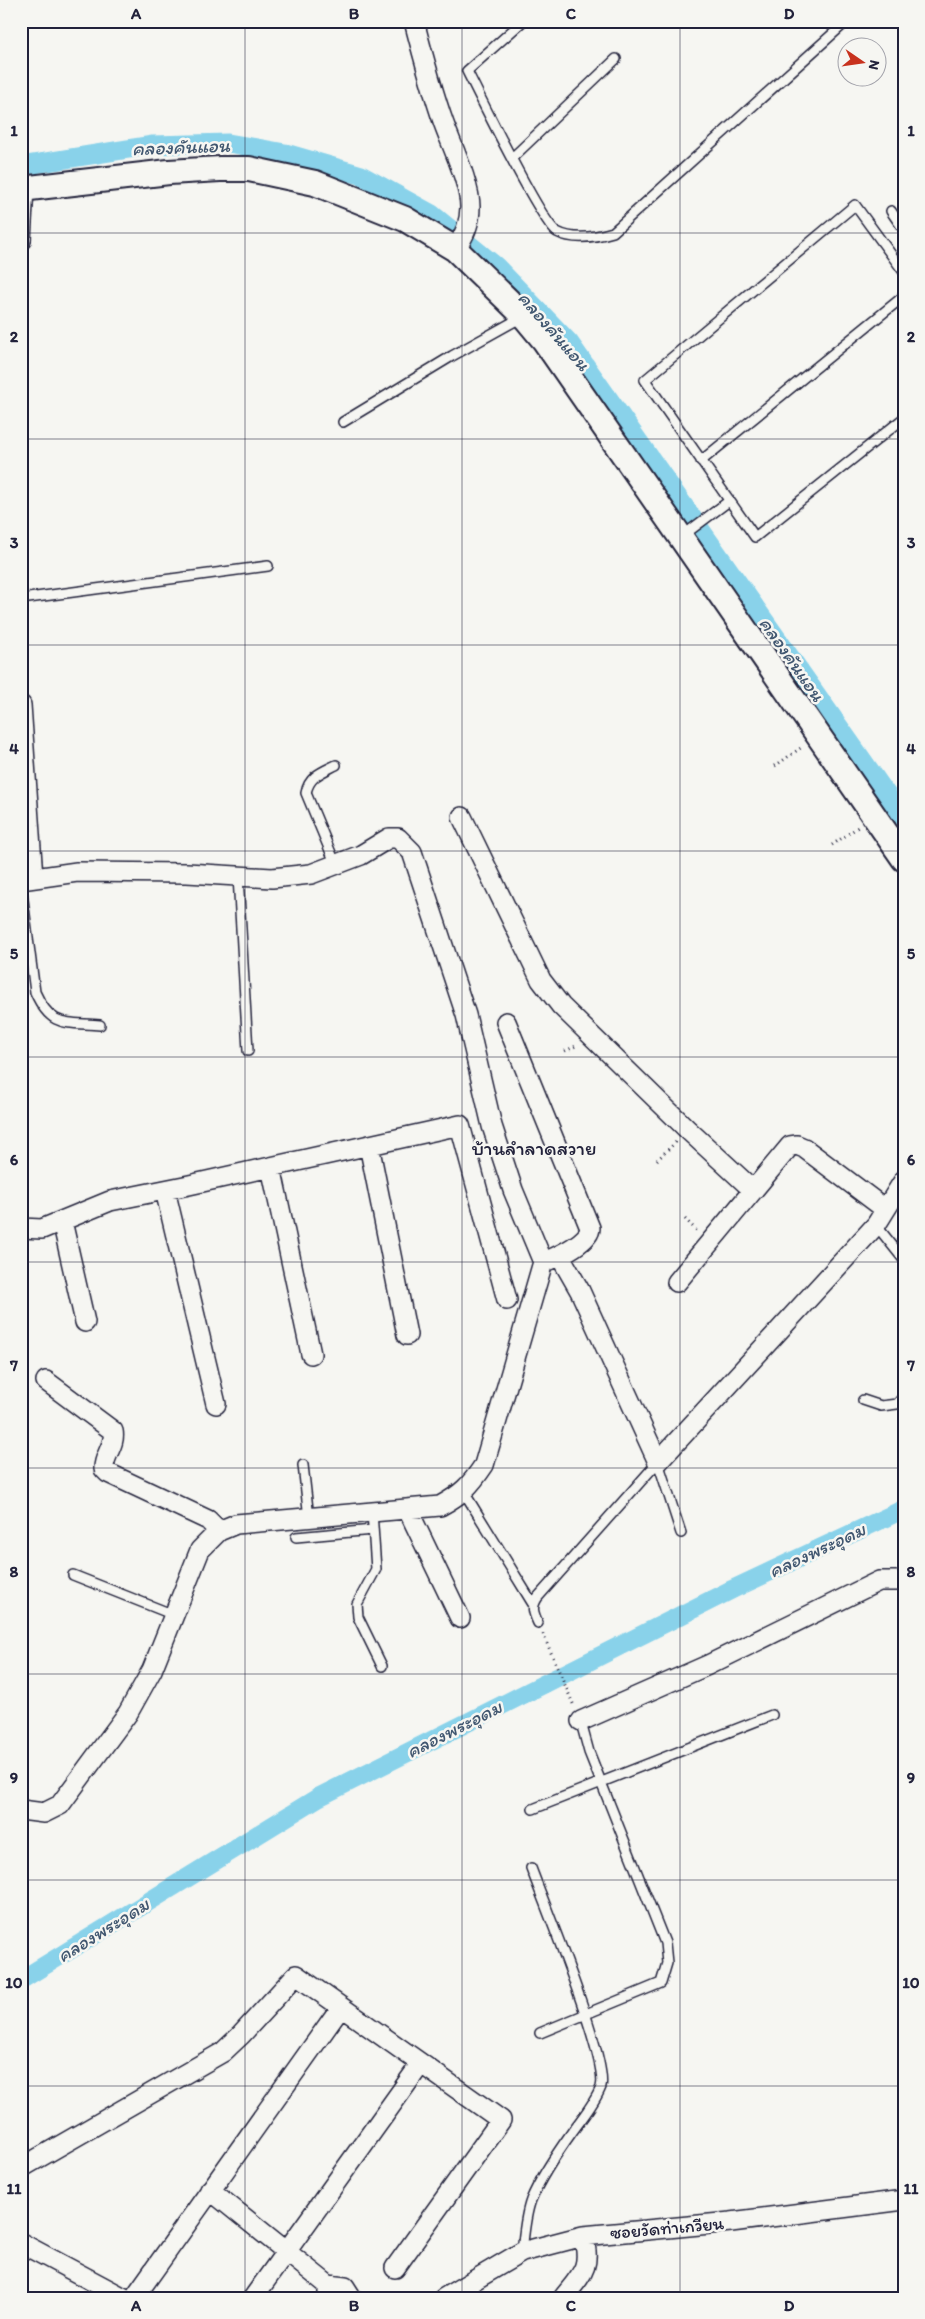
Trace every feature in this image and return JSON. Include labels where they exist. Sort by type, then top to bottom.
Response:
[{"type":"street","points":[[414,21],[427,71],[460,168],[470,205],[462,238]]},
{"type":"street","points":[[21,240],[23,189],[169,172],[250,169],[315,182],[405,219],[462,238],[544,340],[904,859]]},
{"type":"street","points":[[21,706],[25,880],[76,872],[143,872],[272,878],[310,874],[361,855],[389,838],[398,838],[412,852],[466,1015],[492,1126],[513,1190],[552,1259],[580,1291],[658,1462],[881,1217],[904,1180]]},
{"type":"street","points":[[462,817],[541,980],[561,1006],[688,1130],[753,1190]]},
{"type":"street","points":[[21,1810],[44,1813],[60,1805],[128,1713],[152,1670],[200,1550],[219,1531],[236,1524],[309,1518],[372,1521],[408,1510],[440,1506],[464,1492],[484,1465],[552,1259],[587,1237],[590,1228],[506,1022]]},
{"type":"street","points":[[21,1228],[42,1229],[110,1201],[460,1125],[507,1300]]},
{"type":"street","points":[[368,1145],[407,1335]]},
{"type":"street","points":[[677,1282],[790,1146],[798,1145],[881,1217]]},
{"type":"street","points":[[271,1167],[311,1354]]},
{"type":"street","points":[[165,1190],[216,1404]]},
{"type":"street","points":[[62,1221],[84,1322]]},
{"type":"street","points":[[46,1381],[113,1431],[114,1437],[103,1463],[104,1469],[108,1473],[208,1520],[219,1531]]},
{"type":"street","points":[[408,1510],[460,1618]]},
{"type":"street","points":[[580,1718],[708,1666],[879,1581],[904,1581]]},
{"type":"street","points":[[21,2168],[223,2052],[241,2036],[296,1975],[420,2065],[501,2120],[395,2268]]},
{"type":"street","points":[[134,2298],[341,2007]]},
{"type":"street","points":[[253,2298],[420,2065]]},
{"type":"street","points":[[210,2190],[286,2251],[328,2292],[345,2287],[352,2298]]},
{"type":"street","name":"ซอยวัดท่าเกวียน","points":[[444,2298],[522,2252],[583,2236],[731,2222],[904,2200]]},
{"type":"street","points":[[563,2298],[585,2271],[588,2252],[583,2236]]},
{"type":"street","points":[[21,2243],[124,2298]]},
{"type":"lane","points":[[522,21],[467,71],[540,208],[556,232],[576,238],[599,236],[614,232],[847,21]]},
{"type":"lane","points":[[512,158],[616,59]]},
{"type":"lane","points":[[904,272],[855,205],[644,380],[755,537],[904,418]]},
{"type":"lane","points":[[891,211],[904,230]]},
{"type":"lane","points":[[701,461],[904,296]]},
{"type":"lane","points":[[343,422],[452,356],[524,316]]},
{"type":"lane","points":[[682,537],[728,501]]},
{"type":"lane","points":[[21,598],[268,566]]},
{"type":"lane","points":[[336,765],[315,776],[308,785],[306,793],[336,864]]},
{"type":"lane","points":[[238,876],[248,1051]]},
{"type":"lane","points":[[25,880],[35,992],[41,1007],[51,1018],[63,1022],[100,1025]]},
{"type":"lane","points":[[881,1217],[904,1260]]},
{"type":"lane","points":[[864,1400],[881,1406],[897,1404],[904,1396]]},
{"type":"lane","points":[[658,1462],[681,1533]]},
{"type":"lane","points":[[533,1604],[658,1462]]},
{"type":"lane","points":[[302,1465],[309,1518]]},
{"type":"lane","points":[[464,1492],[533,1604],[533,1612],[538,1623]]},
{"type":"lane","points":[[296,1536],[372,1521],[376,1569],[357,1604],[358,1617],[382,1666]]},
{"type":"lane","points":[[73,1574],[174,1615]]},
{"type":"lane","points":[[533,1809],[772,1715]]},
{"type":"lane","points":[[540,2033],[586,2016],[661,1983],[668,1964],[665,1942],[590,1752],[580,1718]]},
{"type":"lane","points":[[522,2252],[524,2229],[531,2201],[556,2155],[596,2097],[601,2085],[602,2072],[586,2016],[531,1868]]},
{"type":"path","points":[[775,766],[819,735]]},
{"type":"path","points":[[832,845],[875,815]]},
{"type":"path","points":[[657,1160],[688,1130]]},
{"type":"path","points":[[538,1623],[580,1718]]},
{"type":"waterway","name":"คลองคันแอน","points":[[21,166],[153,145],[228,143],[285,153],[361,175],[432,214],[496,266],[569,342],[902,816]]},
{"type":"waterway","name":"คลองพระอุดม","points":[[21,1980],[319,1797],[733,1589],[904,1509]]},
{"type":"district","name":"บ้านลำลาดสวาย","points":[[534,1148]]}]
